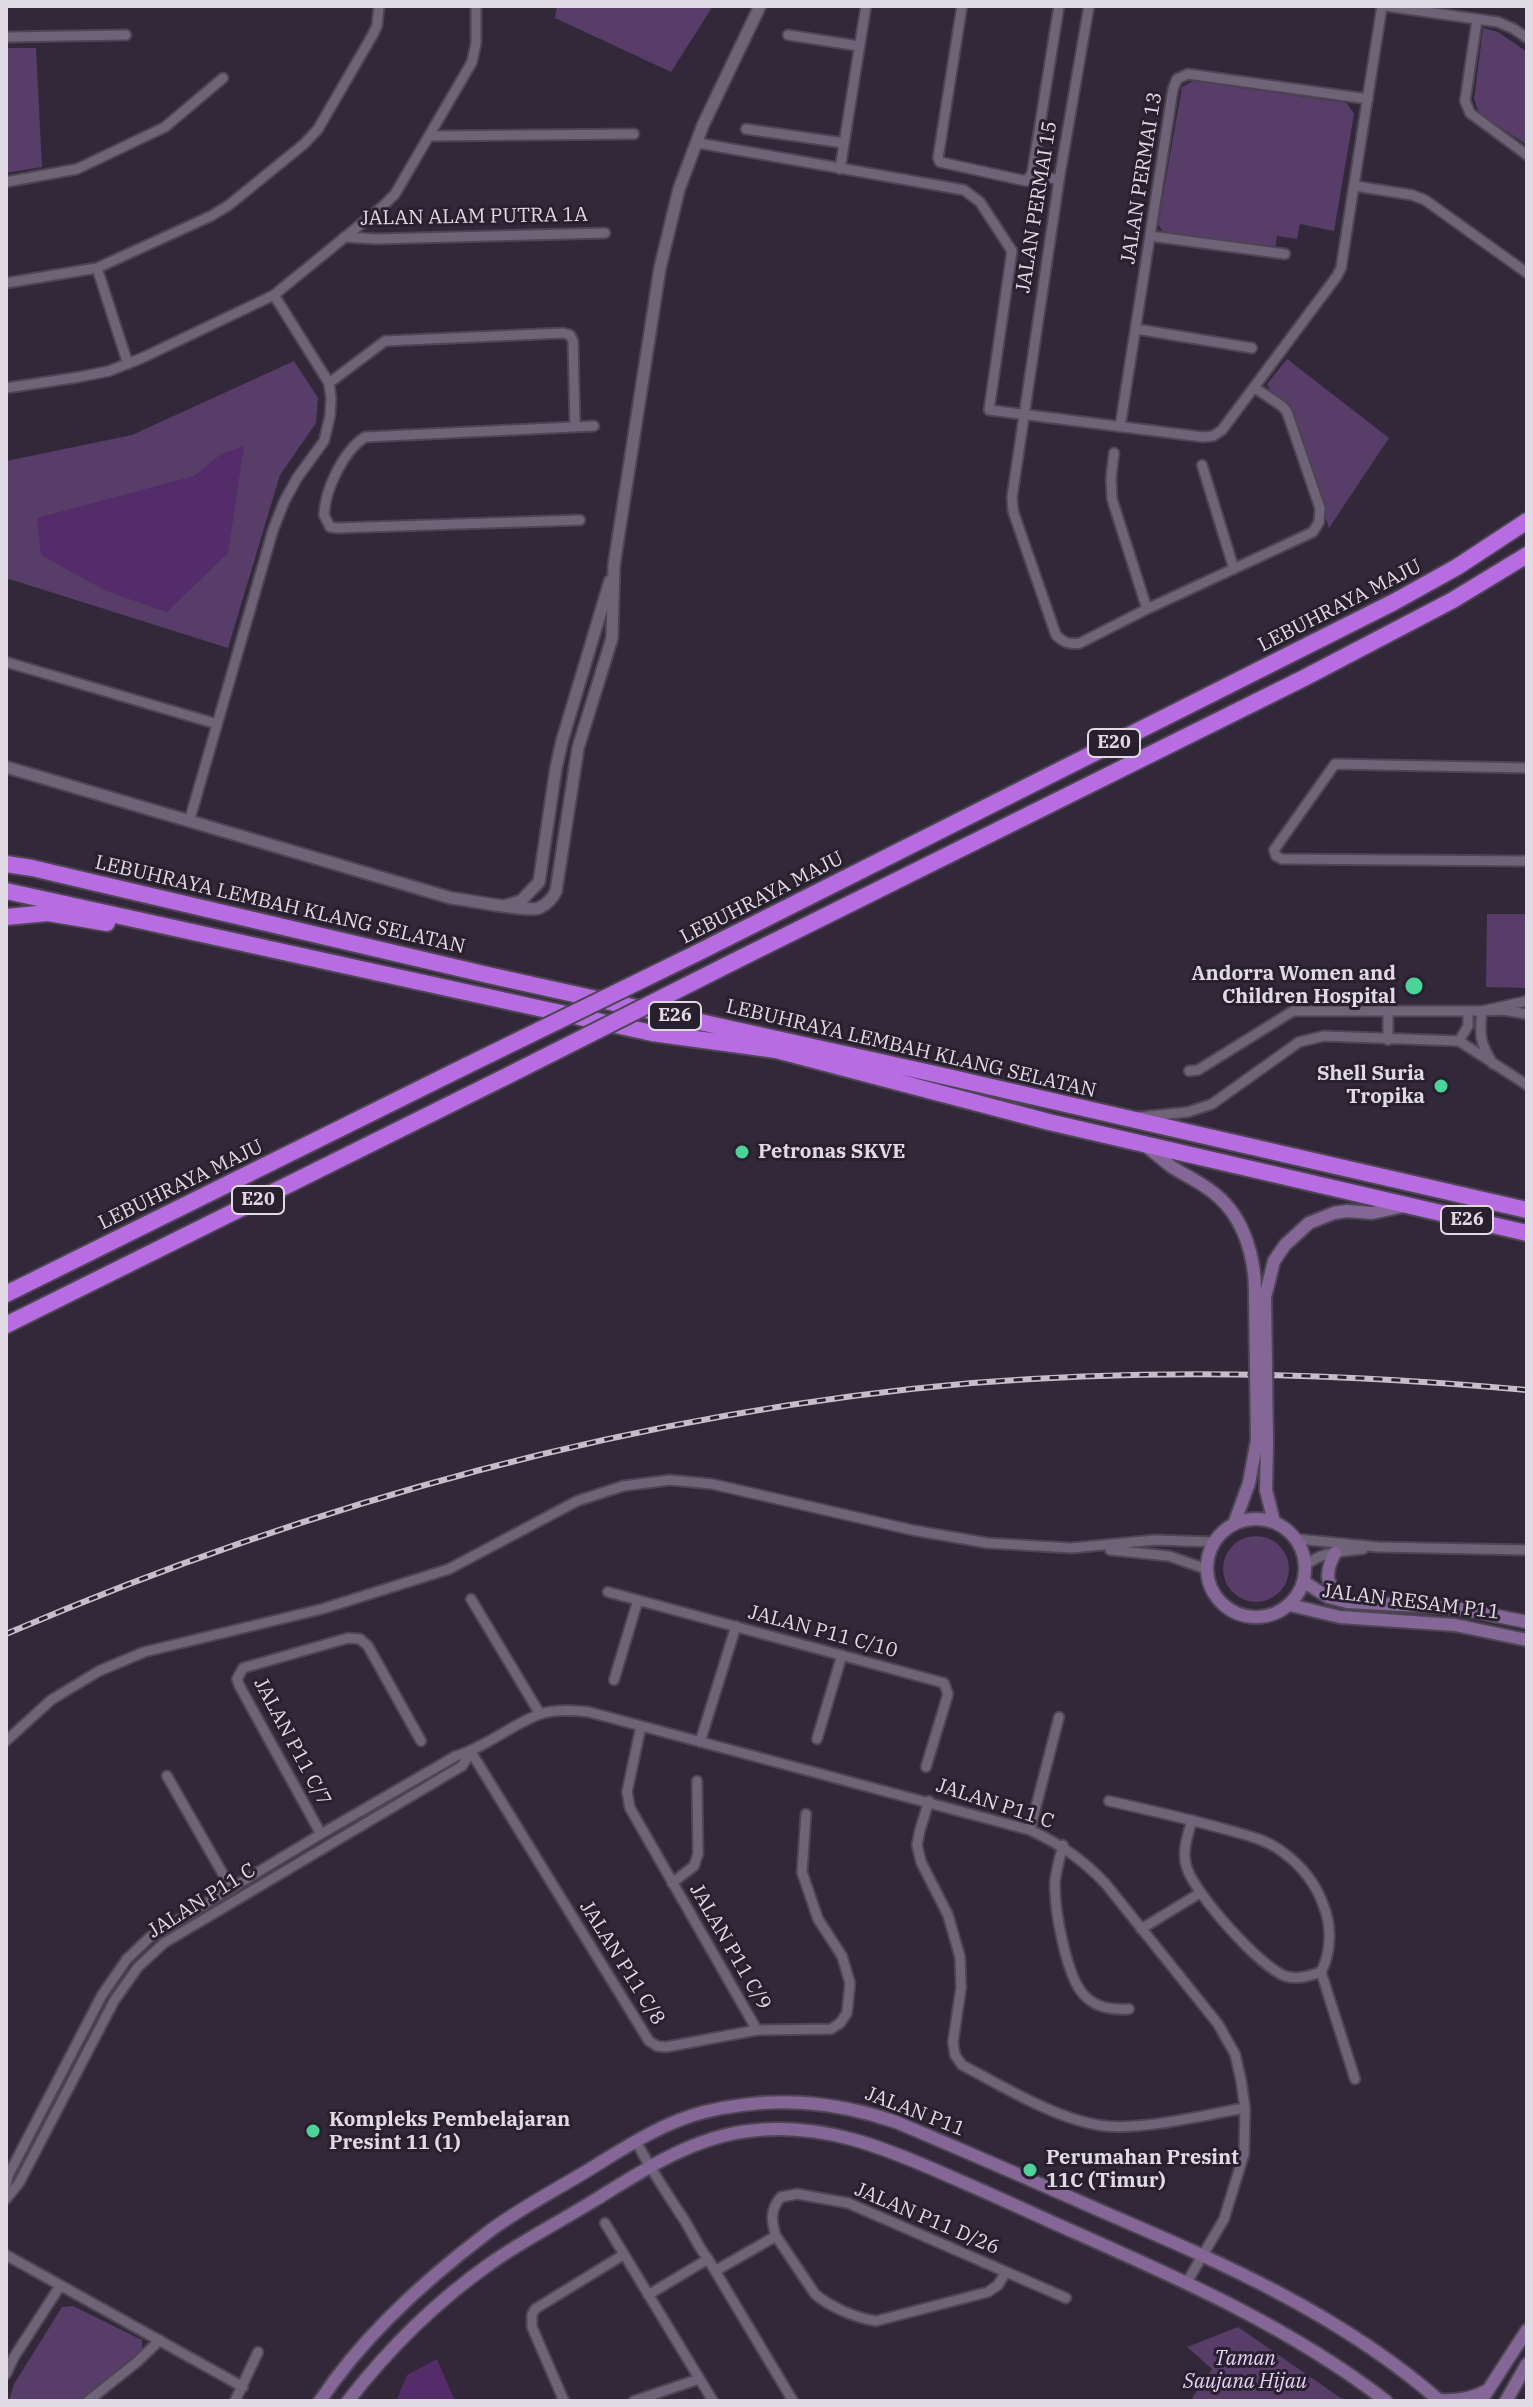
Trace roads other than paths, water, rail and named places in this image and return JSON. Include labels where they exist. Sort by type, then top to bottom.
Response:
[{"type":"highway","name":"LEBUHRAYA MAJU","points":[[6,1294],[695,954],[1394,602],[1457,567],[1527,521]]},
{"type":"highway","name":"E20","points":[[6,1325],[1304,678],[1453,600],[1527,555]]},
{"type":"highway","points":[[6,854],[32,868]]},
{"type":"highway","name":"LEBUHRAYA LEMBAH KLANG SELATAN","points":[[6,864],[1527,1210]]},
{"type":"highway","name":"LEBUHRAYA LEMBAH KLANG SELATAN","points":[[6,891],[652,1033],[776,1050],[1145,1146],[1527,1233]]},
{"type":"highway","points":[[6,917],[48,913],[117,925],[157,923]]},
{"type":"main road","points":[[1145,1146],[1218,1196],[1243,1231],[1250,1251],[1260,1297],[1262,1441],[1266,1490],[1274,1522]]},
{"type":"main road","points":[[1260,1297],[1274,1261],[1285,1245],[1309,1223],[1334,1213],[1372,1213],[1408,1206]]},
{"type":"main road","points":[[1234,1524],[1262,1441]]},
{"type":"main road","points":[[1254,1519],[1274,1522],[1297,1539],[1306,1565],[1304,1582],[1290,1605],[1278,1613],[1264,1617],[1236,1614],[1215,1596],[1206,1569],[1208,1555],[1214,1542],[1234,1524],[1254,1519]]},
{"type":"main road","points":[[1335,1553],[1328,1566],[1328,1579],[1341,1600]]},
{"type":"main road","name":"JALAN RESAM P11","points":[[1304,1582],[1328,1597],[1341,1600],[1457,1608],[1527,1622]]},
{"type":"main road","name":"JALAN RESAM P11","points":[[1290,1605],[1340,1617],[1455,1625],[1527,1640]]},
{"type":"main road","name":"JALAN P11","points":[[320,2401],[350,2360],[408,2299],[465,2251],[508,2219],[636,2141],[667,2125],[735,2106],[817,2102],[896,2122],[1204,2255],[1330,2320],[1440,2401]]},
{"type":"main road","points":[[348,2401],[417,2323],[494,2261],[649,2167],[701,2142],[727,2134],[774,2129],[828,2133],[899,2154],[1187,2282],[1309,2347],[1386,2401]]},
{"type":"main road","points":[[1481,2401],[1527,2330]]},
{"type":"main road","points":[[1506,2401],[1527,2364]]},
{"type":"main road","points":[[1440,2401],[1461,2400],[1489,2389]]},
{"type":"street","points":[[6,283],[97,268],[197,223],[229,205],[318,129],[377,26],[379,6]]},
{"type":"street","points":[[6,388],[79,377],[128,364],[274,295],[395,194],[472,62],[476,43],[476,6]]},
{"type":"street","points":[[6,767],[451,898],[525,910],[538,909],[552,899],[556,891],[578,748],[609,650],[614,565],[660,268],[679,189],[703,125],[760,6]]},
{"type":"street","points":[[840,169],[866,6]]},
{"type":"street","points":[[962,6],[938,158],[940,162],[1026,181],[1032,174],[1059,6]]},
{"type":"street","name":"JALAN PERMAI 15","points":[[1089,6],[1023,415],[1012,497],[1013,511],[1056,635],[1066,643],[1080,643],[1147,609]]},
{"type":"street","points":[[698,143],[964,190],[980,202],[1010,245],[1012,258],[989,410],[1213,436],[1222,430],[1255,388],[1337,276],[1343,259],[1384,6],[1498,22],[1527,38]]},
{"type":"street","points":[[1477,20],[1466,108],[1527,155]]},
{"type":"street","points":[[6,37],[126,35]]},
{"type":"street","points":[[788,35],[859,46]]},
{"type":"street","name":"JALAN PERMAI 13","points":[[1120,427],[1177,79],[1188,74],[1368,99]]},
{"type":"street","points":[[6,182],[59,174],[87,165],[173,122],[223,78]]},
{"type":"street","points":[[746,129],[844,143]]},
{"type":"street","points":[[430,136],[634,134]]},
{"type":"street","points":[[1032,174],[1059,180]]},
{"type":"street","points":[[1355,186],[1425,200],[1527,273]]},
{"type":"street","name":"JALAN ALAM PUTRA 1A","points":[[344,237],[376,239],[605,233]]},
{"type":"street","points":[[1150,236],[1285,254]]},
{"type":"street","points":[[97,268],[128,364]]},
{"type":"street","points":[[189,822],[279,516],[297,478],[324,441],[328,430],[329,383],[274,295]]},
{"type":"street","points":[[1136,329],[1252,348]]},
{"type":"street","points":[[329,383],[385,341],[563,333],[570,335],[573,341],[575,426]]},
{"type":"street","points":[[1114,453],[1112,499],[1147,609],[1317,528],[1320,508],[1287,412],[1255,388]]},
{"type":"street","points":[[580,520],[337,528],[330,527],[324,515],[329,488],[353,448],[365,437],[594,426]]},
{"type":"street","points":[[1202,465],[1234,569]]},
{"type":"street","points":[[504,905],[521,901],[539,882],[562,741],[614,565]]},
{"type":"street","points":[[590,646],[601,646],[612,626]]},
{"type":"street","points":[[590,646],[598,662],[595,695]]},
{"type":"street","points":[[6,662],[217,724]]},
{"type":"street","points":[[1527,768],[1335,764],[1274,850],[1276,856],[1282,859],[1527,861]]},
{"type":"street","points":[[551,806],[561,807],[571,793]]},
{"type":"street","points":[[1482,1011],[1527,1001]]},
{"type":"street","points":[[1189,1071],[1198,1070],[1293,1011],[1503,1010],[1527,1014]]},
{"type":"street","points":[[1388,1011],[1388,1040]]},
{"type":"street","points":[[1459,1041],[1468,1026],[1468,1011]]},
{"type":"street","points":[[1482,1011],[1479,1030],[1481,1045],[1495,1066]]},
{"type":"street","points":[[1131,1119],[1188,1112],[1212,1104],[1299,1042],[1324,1036],[1459,1041],[1527,1085]]},
{"type":"street","points":[[6,1741],[51,1700],[99,1671],[144,1652],[322,1609],[449,1569],[577,1501],[623,1486],[670,1480],[712,1484],[912,1530],[987,1543],[1091,1547],[1169,1556],[1206,1569]]},
{"type":"street","points":[[1297,1539],[1378,1547],[1527,1550]]},
{"type":"street","points":[[1091,1547],[1155,1540],[1214,1542]]},
{"type":"street","points":[[1306,1565],[1317,1557],[1378,1547]]},
{"type":"street","name":"JALAN P11 C/10","points":[[608,1592],[944,1683],[948,1694],[926,1767]]},
{"type":"street","points":[[471,1599],[540,1714]]},
{"type":"street","points":[[614,1680],[638,1600]]},
{"type":"street","points":[[700,1742],[736,1626]]},
{"type":"street","name":"JALAN P11 C/7","points":[[321,1834],[239,1685],[239,1673],[243,1668],[348,1638],[360,1639],[368,1646],[421,1741]]},
{"type":"street","points":[[817,1739],[842,1655]]},
{"type":"street","name":"JALAN P11 C","points":[[6,2185],[102,1995],[127,1959],[150,1937],[456,1756],[471,1752],[540,1714],[589,1712],[1030,1830],[1063,1845],[1086,1863],[1218,2024],[1235,2054],[1245,2108],[1244,2154],[1224,2219],[1187,2282]]},
{"type":"street","points":[[1030,1830],[1059,1717]]},
{"type":"street","name":"JALAN P11 C/9","points":[[641,1726],[628,1800],[757,2030]]},
{"type":"street","name":"JALAN P11 C","points":[[6,2199],[19,2183],[114,2001],[148,1957],[164,1943],[462,1766],[471,1752]]},
{"type":"street","name":"JALAN P11 C/8","points":[[471,1752],[649,2041],[657,2046],[666,2047],[757,2030],[831,2029],[847,2013],[850,1983],[847,1968],[818,1919],[802,1872],[806,1814]]},
{"type":"street","points":[[167,1776],[231,1888]]},
{"type":"street","name":"JALAN P11 C/9","points":[[672,1883],[694,1866],[698,1854],[697,1781]]},
{"type":"street","points":[[929,1801],[917,1845],[921,1862],[955,1934],[960,1957],[961,1988],[953,2042],[955,2055],[962,2065],[1077,2121],[1101,2126],[1131,2127],[1245,2108]]},
{"type":"street","points":[[1109,1801],[1265,1841],[1288,1857],[1311,1880],[1328,1916],[1326,1962],[1321,1972],[1355,2079]]},
{"type":"street","points":[[1192,1820],[1184,1857],[1187,1869],[1200,1893],[1230,1929],[1272,1968],[1284,1975],[1298,1978],[1321,1972]]},
{"type":"street","points":[[1063,1845],[1055,1877],[1055,1896],[1069,1969],[1085,1996],[1111,2010],[1129,2009]]},
{"type":"street","points":[[1141,1929],[1200,1893]]},
{"type":"street","points":[[636,2141],[793,2401]]},
{"type":"street","name":"JALAN P11 D/26","points":[[1006,2272],[998,2285],[988,2292],[885,2320],[867,2320],[823,2302],[815,2294],[776,2236],[773,2208],[781,2197],[797,2194],[848,2203],[1066,2298]]},
{"type":"street","points":[[605,2223],[713,2401]]},
{"type":"street","points":[[715,2271],[776,2236]]},
{"type":"street","points":[[6,2255],[243,2387]]},
{"type":"street","points":[[564,2401],[532,2327],[532,2315],[535,2309],[623,2255]]},
{"type":"street","points":[[648,2295],[708,2259]]},
{"type":"street","points":[[6,2374],[60,2286]]},
{"type":"street","points":[[88,2401],[160,2340]]},
{"type":"street","points":[[235,2401],[258,2352]]},
{"type":"street","points":[[634,2401],[699,2379]]},
{"type":"railway","points":[[6,1634],[239,1544],[358,1505],[479,1470],[724,1416],[847,1397],[972,1383],[1111,1375],[1319,1376],[1527,1390]]},
{"type":"place","name":"Andorra Women and Children Hospital","points":[[1414,986]]},
{"type":"place","name":"Shell Suria Tropika","points":[[1441,1086]]},
{"type":"place","name":"Petronas SKVE","points":[[742,1152]]},
{"type":"place","name":"Kompleks Pembelajaran Presint 11 (1)","points":[[313,2131]]},
{"type":"place","name":"Perumahan Presint 11C (Timur)","points":[[1030,2170]]},
{"type":"park label","name":"Taman Saujana Hijau","points":[[1245,2370]]}]
